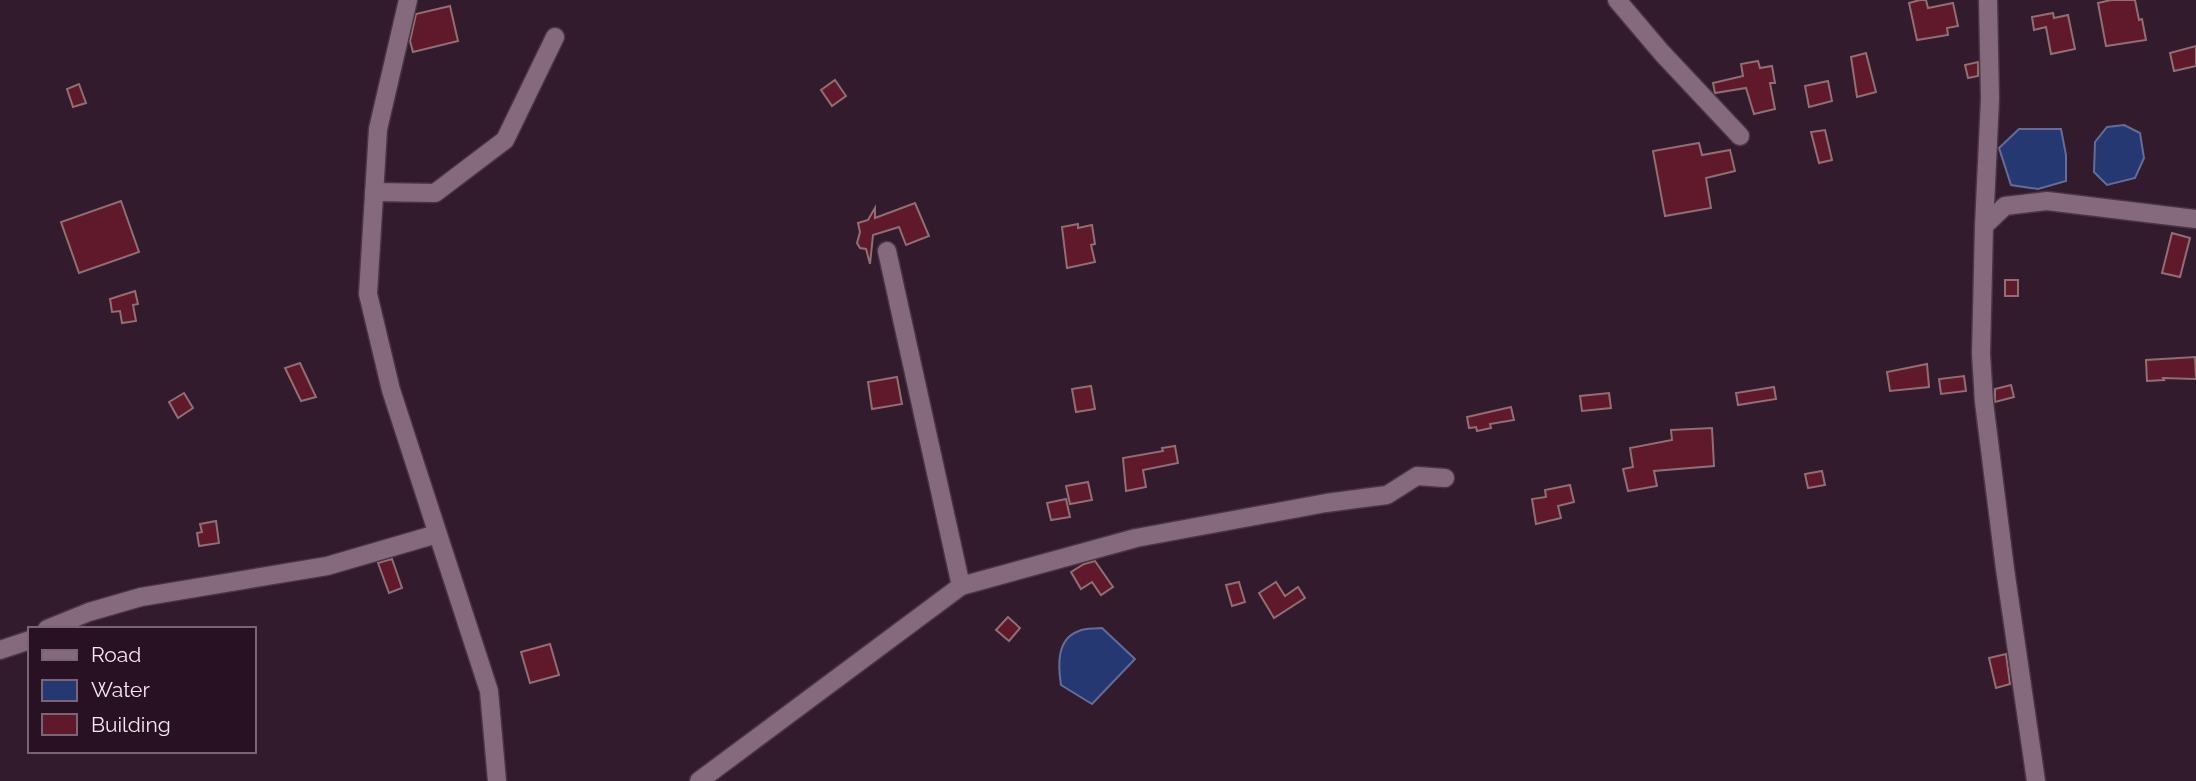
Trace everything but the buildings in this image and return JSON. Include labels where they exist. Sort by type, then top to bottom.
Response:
[{"type":"street","points":[[408,0],[379,129],[368,294],[391,390],[489,691],[497,781]]},
{"type":"street","points":[[1617,0],[1662,53],[1740,136]]},
{"type":"street","points":[[1988,0],[1990,99],[1981,355],[1984,402],[2007,582],[2036,781]]},
{"type":"street","points":[[374,192],[435,192],[505,140],[555,37]]},
{"type":"street","points":[[1984,226],[2005,206],[2047,201],[2196,219]]},
{"type":"street","points":[[887,251],[961,586]]},
{"type":"street","points":[[699,781],[961,586],[1136,538],[1326,503],[1387,495],[1417,476],[1445,478]]},
{"type":"street","points":[[52,627],[89,612],[141,597],[327,566],[437,534]]},
{"type":"street","points":[[0,650],[28,640]]},
{"type":"water","points":[[2124,125],[2140,133],[2144,158],[2135,178],[2107,185],[2094,172],[2095,142],[2107,127]]},
{"type":"water","points":[[2019,129],[2061,129],[2066,155],[2066,181],[2038,189],[2011,185],[1999,148]]},
{"type":"water","points":[[1102,628],[1135,659],[1092,704],[1061,685],[1060,654],[1066,640],[1072,635],[1084,629]]}]
